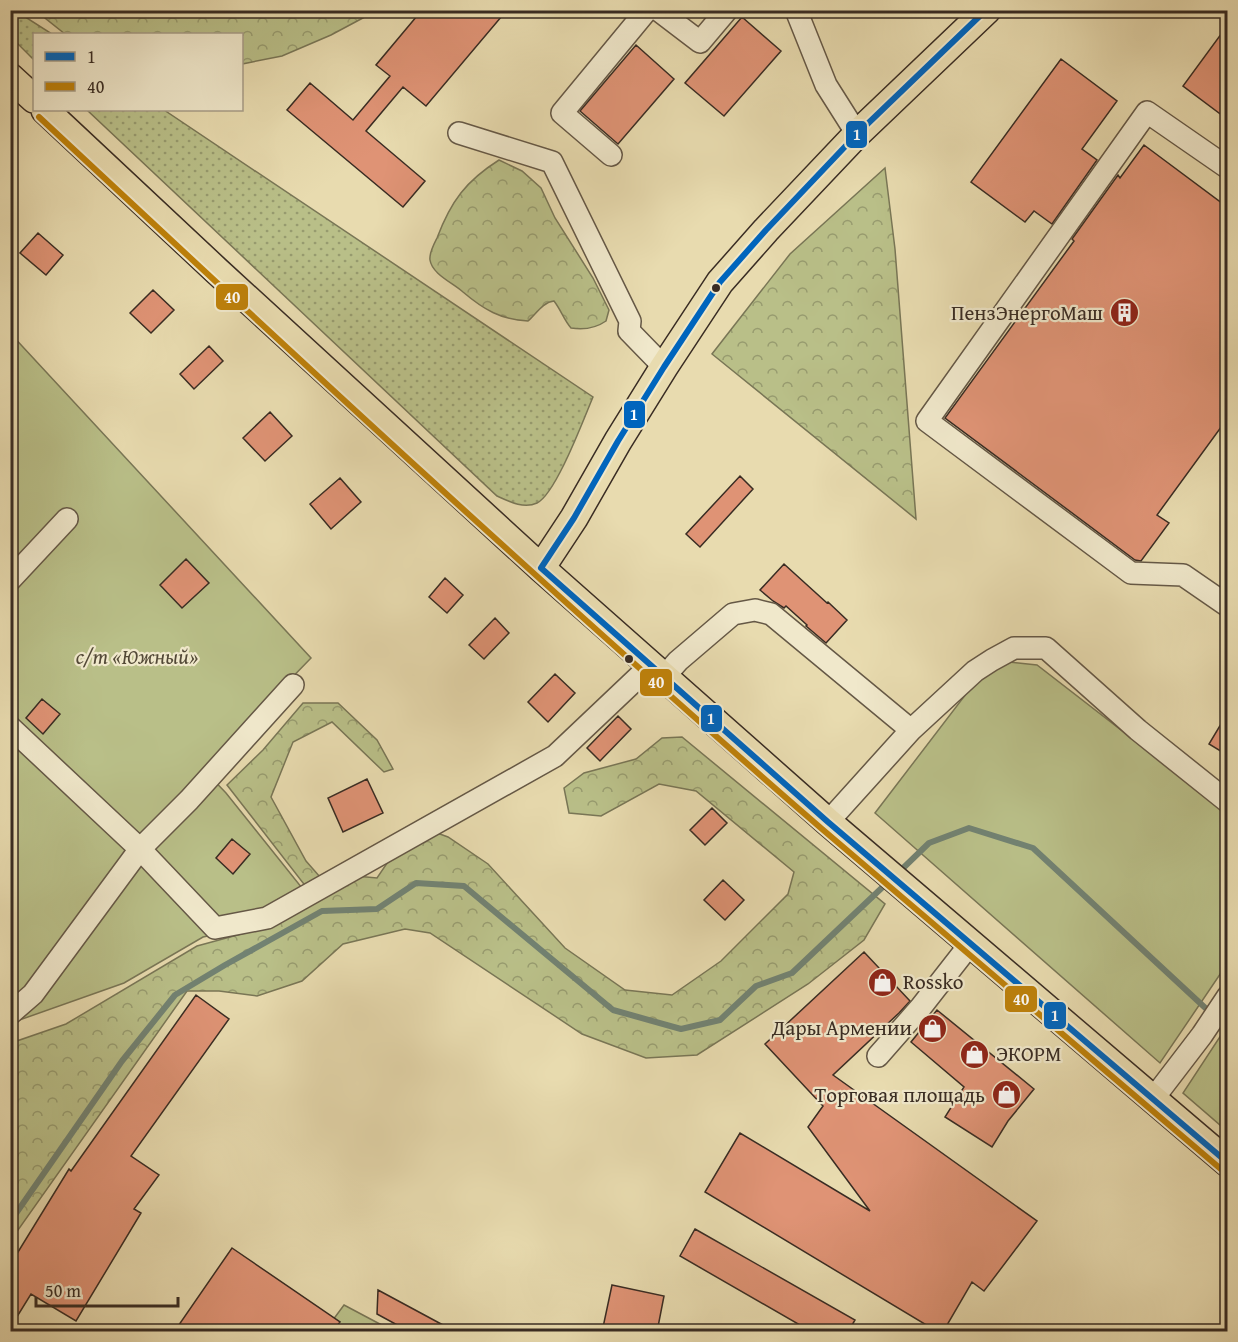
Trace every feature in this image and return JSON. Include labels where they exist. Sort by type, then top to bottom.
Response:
[{"type":"main road","points":[[541,568],[574,518],[664,367],[720,282],[857,134],[987,10]]},
{"type":"main road","points":[[10,77],[33,98]]},
{"type":"main road","points":[[46,111],[541,568],[828,822],[1227,1164]]},
{"type":"lane","points":[[611,155],[562,113],[647,10]]},
{"type":"lane","points":[[658,10],[700,42],[728,10]]},
{"type":"lane","points":[[796,10],[826,85],[857,134]]},
{"type":"lane","points":[[1227,168],[1147,112],[927,421],[1131,573],[1182,574],[1227,606]]},
{"type":"lane","points":[[459,133],[552,162],[630,321],[628,331],[664,367]]},
{"type":"lane","points":[[10,580],[67,519]]},
{"type":"lane","points":[[10,727],[140,849],[215,928],[267,918],[555,756],[657,671],[678,661],[734,614],[755,610],[771,614],[910,730]]},
{"type":"lane","points":[[828,822],[910,730],[975,671],[1014,648],[1046,648],[1138,730],[1227,802]]},
{"type":"lane","points":[[10,1014],[33,994],[140,849],[189,800],[293,685]]},
{"type":"lane","points":[[878,1056],[921,1007],[970,943]]},
{"type":"lane","points":[[1153,1099],[1202,1035],[1227,996]]},
{"type":"green space","points":[[44,10],[376,11],[331,35],[282,56],[243,64],[243,33],[64,33],[45,18]]},
{"type":"green space","points":[[10,11],[16,11],[50,33],[33,33],[33,59],[11,37]]},
{"type":"green space","points":[[88,111],[165,111],[593,397],[569,455],[544,497],[537,503],[527,505],[517,504],[497,496]]},
{"type":"green space","points":[[499,160],[522,171],[541,188],[555,218],[593,278],[609,310],[606,321],[590,328],[571,328],[554,301],[543,306],[528,321],[501,316],[478,304],[435,270],[430,260],[431,252],[448,213],[469,184]]},
{"type":"green space","points":[[885,168],[895,249],[916,519],[712,354],[790,254]]},
{"type":"green space","name":"с/т «Южный»","points":[[10,333],[311,658],[203,769],[226,793],[310,898],[262,925],[203,937],[124,983],[11,1023]]},
{"type":"green space","points":[[992,660],[1037,665],[1227,812],[1227,964],[1160,1063],[875,813]]},
{"type":"green space","points":[[303,703],[338,703],[377,740],[393,769],[384,772],[332,722],[293,742],[271,797],[306,861],[320,877],[345,875],[377,878],[396,850],[421,827],[448,837],[488,864],[565,948],[625,990],[672,995],[721,961],[788,894],[794,872],[696,791],[659,784],[601,816],[569,813],[564,788],[584,773],[636,759],[662,738],[682,737],[885,904],[864,940],[808,984],[697,1055],[646,1058],[582,1034],[430,933],[405,929],[343,944],[302,981],[257,996],[219,991],[187,991],[11,1240],[10,1048],[14,1042],[66,1024],[197,946],[263,928],[314,897],[227,785],[263,750]]},
{"type":"green space","points":[[1227,1026],[1227,1131],[1183,1093]]},
{"type":"green space","points":[[344,1305],[393,1331],[324,1332]]},
{"type":"building","points":[[422,10],[507,10],[426,106],[403,87],[366,131],[425,181],[403,207],[287,110],[310,83],[353,120],[390,76],[376,65]]},
{"type":"building","points":[[742,17],[781,51],[724,116],[685,83]]},
{"type":"building","points":[[1227,26],[1227,119],[1183,86]]},
{"type":"building","points":[[636,45],[674,79],[618,144],[580,111]]},
{"type":"building","points":[[1061,59],[1117,101],[1082,149],[1097,160],[1052,224],[1034,211],[1025,222],[971,182]]},
{"type":"building","name":"ПензЭнергоМаш","points":[[1144,145],[1227,207],[1227,419],[1157,515],[1169,523],[1141,561],[1135,560],[945,418],[1074,241],[1072,239],[1118,175],[1120,178]]},
{"type":"building","points":[[38,233],[63,255],[46,275],[20,253]]},
{"type":"building","points":[[153,290],[174,310],[151,333],[130,313]]},
{"type":"building","points":[[209,346],[223,361],[194,389],[180,374]]},
{"type":"building","points":[[270,412],[292,436],[265,461],[243,438]]},
{"type":"building","points":[[740,476],[753,489],[700,547],[686,534]]},
{"type":"building","points":[[340,478],[361,502],[331,529],[310,504]]},
{"type":"building","points":[[186,559],[209,583],[182,608],[160,585]]},
{"type":"building","points":[[784,564],[847,620],[826,643],[786,606],[784,608],[760,590]]},
{"type":"building","points":[[445,578],[463,595],[447,613],[429,597]]},
{"type":"building","points":[[495,618],[509,633],[484,659],[469,645]]},
{"type":"building","points":[[555,674],[575,693],[548,722],[528,702]]},
{"type":"building","points":[[42,699],[60,714],[43,734],[26,718]]},
{"type":"building","points":[[1227,714],[1227,755],[1209,744]]},
{"type":"building","points":[[618,716],[631,729],[600,761],[587,748]]},
{"type":"building","points":[[367,779],[383,813],[343,832],[328,798]]},
{"type":"building","points":[[712,808],[727,823],[705,845],[690,830]]},
{"type":"building","points":[[232,839],[250,854],[233,874],[216,858]]},
{"type":"building","points":[[723,880],[744,900],[725,920],[704,900]]},
{"type":"building","points":[[864,952],[910,1001],[833,1075],[1037,1221],[984,1291],[972,1282],[943,1332],[938,1332],[705,1192],[740,1133],[870,1211],[808,1127],[823,1106],[765,1044]]},
{"type":"building","points":[[196,995],[229,1019],[131,1156],[159,1175],[134,1209],[141,1213],[76,1321],[31,1294],[10,1328],[10,1265],[69,1169],[71,1171]]},
{"type":"building","points":[[937,1010],[1034,1089],[1008,1121],[992,1147],[945,1117],[964,1087],[911,1042]]},
{"type":"building","points":[[695,1229],[855,1320],[848,1332],[812,1332],[680,1256]]},
{"type":"building","points":[[232,1248],[340,1322],[332,1332],[174,1332]]},
{"type":"building","points":[[612,1285],[664,1296],[657,1332],[602,1332]]},
{"type":"building","points":[[378,1290],[456,1332],[410,1332],[377,1314]]},
{"type":"waterway","points":[[898,873],[929,843],[969,828],[1033,848],[1228,1029]]},
{"type":"waterway","points":[[10,1222],[122,1061],[175,995],[322,911],[377,909],[416,883],[464,886],[613,1010],[681,1029],[720,1020],[756,986],[792,973],[888,882]]},
{"type":"transit line","name":"1","points":[[541,568],[574,518],[664,367],[720,282],[857,134],[986,10]]},
{"type":"transit line","name":"40","points":[[39,117],[525,566],[822,829],[1222,1170]]},
{"type":"transit line","name":"1","points":[[541,568],[828,822],[1228,1163]]},
{"type":"place","name":"ПензЭнергоМаш","points":[[1124,313]]},
{"type":"place","name":"Rossko","points":[[882,982]]},
{"type":"place","name":"Дары Армении","points":[[933,1028]]},
{"type":"place","name":"ЭКОРМ","points":[[975,1054]]},
{"type":"place","name":"Торговая площадь","points":[[1006,1095]]}]
